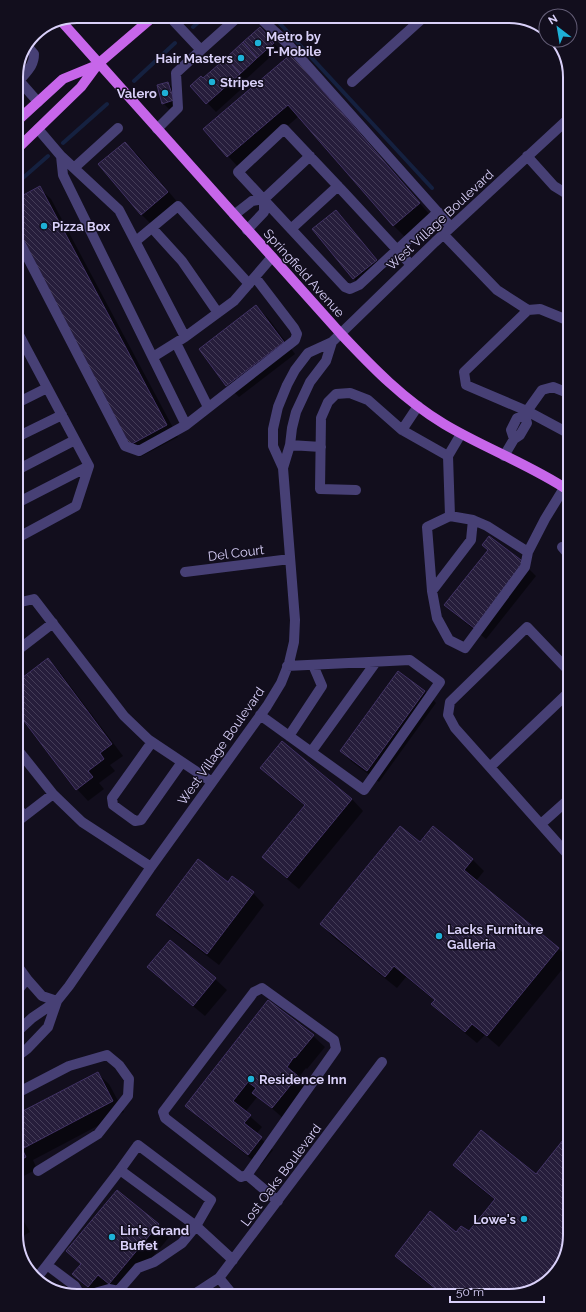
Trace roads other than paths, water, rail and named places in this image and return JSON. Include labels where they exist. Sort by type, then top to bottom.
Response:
[{"type":"main road","points":[[23,143],[81,87],[98,64],[146,23]]},
{"type":"main road","name":"Springfield Avenue","points":[[64,25],[247,230],[383,378],[443,424],[537,472],[563,487]]},
{"type":"main road","points":[[23,116],[63,79],[98,64]]},
{"type":"street","points":[[176,23],[201,50]]},
{"type":"street","points":[[157,129],[178,108],[176,73],[231,23]]},
{"type":"street","points":[[266,23],[288,44],[451,226]]},
{"type":"street","points":[[352,82],[417,23]]},
{"type":"street","points":[[23,74],[31,67],[34,61],[34,54],[31,50]]},
{"type":"street","points":[[23,85],[38,102]]},
{"type":"street","name":"West Village Boulevard","points":[[23,1026],[32,1018],[57,1001],[74,980],[151,867],[260,715],[280,684],[294,642],[295,620],[283,468],[273,446],[273,429],[278,407],[295,370],[308,353],[332,342],[341,334],[451,226],[563,124]]},
{"type":"street","points":[[74,168],[118,128]]},
{"type":"street","points":[[38,129],[61,156],[119,210],[185,337]]},
{"type":"street","points":[[411,265],[397,250],[338,186],[310,156],[284,129],[238,172],[344,288],[350,289],[359,285],[397,250],[438,212]]},
{"type":"street","points":[[61,156],[63,175],[186,425]]},
{"type":"street","points":[[234,215],[252,200],[264,200],[310,156]]},
{"type":"street","points":[[527,156],[554,186],[563,192]]},
{"type":"street","points":[[291,230],[338,186]]},
{"type":"street","points":[[247,230],[264,212],[264,200]]},
{"type":"street","points":[[23,249],[125,446],[139,451],[186,425],[295,340],[297,334],[294,328],[252,280],[178,206],[136,241]]},
{"type":"street","points":[[152,228],[182,261],[218,313]]},
{"type":"street","points":[[443,234],[497,290],[528,310]]},
{"type":"street","points":[[153,357],[185,337],[234,301],[272,257]]},
{"type":"street","points":[[563,318],[540,308],[528,310],[464,372],[466,385],[563,431]]},
{"type":"street","points":[[23,342],[89,466],[76,506],[23,535]]},
{"type":"street","name":"West Village Boulevard","points":[[283,468],[290,445],[296,412],[310,382],[326,360],[332,342]]},
{"type":"street","points":[[176,343],[208,408]]},
{"type":"street","points":[[504,456],[514,439],[520,435],[527,423],[526,414],[542,390],[553,387],[563,391]]},
{"type":"street","points":[[23,400],[47,388]]},
{"type":"street","points":[[356,490],[320,489],[321,418],[328,402],[336,394],[350,393],[368,400],[402,430],[448,456]]},
{"type":"street","points":[[402,430],[418,406]]},
{"type":"street","points":[[23,434],[62,415]]},
{"type":"street","points":[[450,516],[448,456],[461,434]]},
{"type":"street","points":[[23,467],[75,440]]},
{"type":"street","points":[[290,445],[320,447]]},
{"type":"street","points":[[23,500],[89,466]]},
{"type":"street","points":[[528,552],[487,526],[473,520],[450,516],[427,526],[432,591],[437,618],[449,640],[465,648],[525,567],[528,552],[545,519],[563,493]]},
{"type":"street","points":[[432,591],[472,540],[473,520]]},
{"type":"street","name":"Del Court","points":[[185,572],[290,559]]},
{"type":"street","points":[[23,602],[34,599],[124,716],[152,742],[212,782]]},
{"type":"street","points":[[23,646],[52,622]]},
{"type":"street","points":[[563,665],[527,627],[450,702],[448,715],[455,728],[563,849]]},
{"type":"street","points":[[260,715],[364,790],[440,682],[410,660],[287,666]]},
{"type":"street","points":[[311,752],[376,662]]},
{"type":"street","points":[[289,736],[322,686],[313,665]]},
{"type":"street","points":[[490,767],[563,698]]},
{"type":"street","points":[[152,742],[112,798],[113,805],[135,821],[141,820],[182,762]]},
{"type":"street","points":[[23,756],[53,794],[82,822],[151,867]]},
{"type":"street","points":[[23,813],[53,794]]},
{"type":"street","points":[[541,824],[563,804]]},
{"type":"street","points":[[23,974],[42,996],[57,1001]]},
{"type":"street","points":[[23,984],[27,979]]},
{"type":"street","points":[[262,988],[334,1040],[336,1049],[247,1175],[241,1177],[165,1118],[163,1112],[254,992],[262,988]]},
{"type":"street","name":"West Village Boulevard","points":[[23,1051],[48,1027],[57,1001]]},
{"type":"street","points":[[23,1090],[69,1066],[108,1055],[119,1065],[130,1079],[128,1096],[98,1134],[38,1171]]},
{"type":"street","name":"Lost Oaks Boulevard","points":[[203,1289],[220,1278],[382,1062]]},
{"type":"street","points":[[40,1274],[138,1145],[211,1200],[196,1226],[182,1243],[154,1262],[138,1268],[121,1289]]},
{"type":"street","points":[[120,1170],[196,1226],[233,1260]]},
{"type":"street","points":[[247,1175],[278,1201]]},
{"type":"street","points":[[47,1265],[75,1286],[77,1289]]},
{"type":"street","points":[[220,1278],[228,1289]]},
{"type":"waterway","points":[[193,27],[197,23]]},
{"type":"waterway","points":[[279,23],[432,188]]},
{"type":"waterway","points":[[134,81],[175,43]]},
{"type":"waterway","points":[[63,143],[107,104]]},
{"type":"waterway","points":[[23,178],[48,156]]},
{"type":"place","name":"Metro by T-Mobile","points":[[258,43]]},
{"type":"place","name":"Hair Masters","points":[[241,58]]},
{"type":"place","name":"Stripes","points":[[212,82]]},
{"type":"place","name":"Valero","points":[[165,93]]},
{"type":"place","name":"Pizza Box","points":[[44,226]]},
{"type":"place","name":"Lacks Furniture Galleria","points":[[439,936]]},
{"type":"place","name":"Residence Inn","points":[[251,1079]]},
{"type":"place","name":"Lowe's","points":[[524,1219]]},
{"type":"place","name":"Lin's Grand Buffet","points":[[112,1237]]}]
